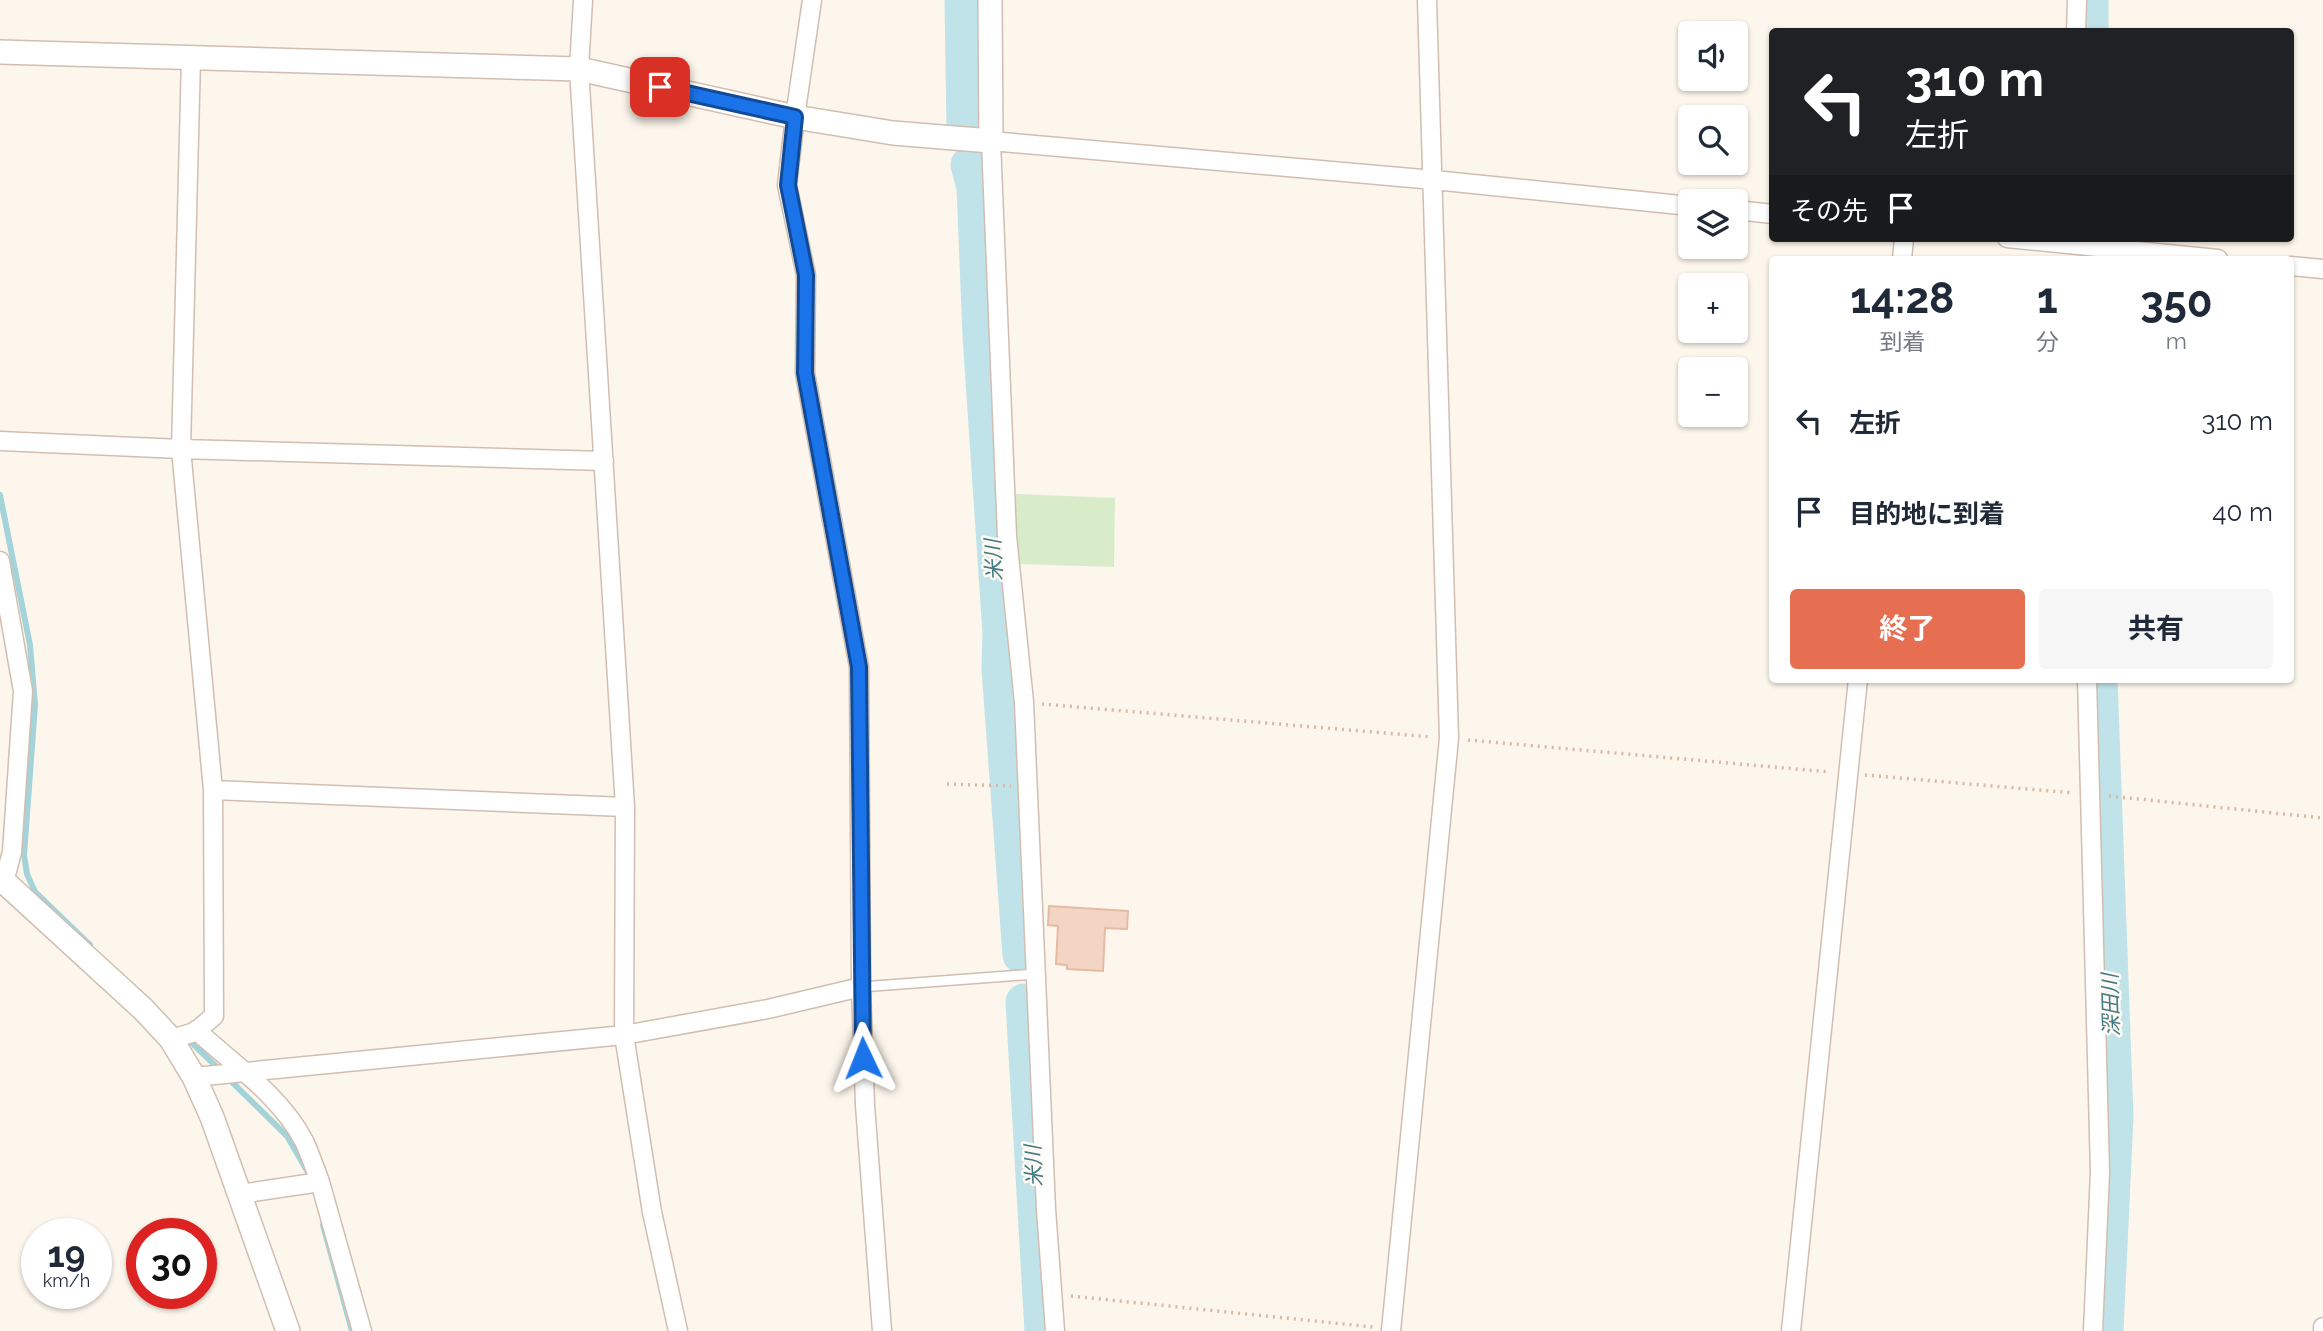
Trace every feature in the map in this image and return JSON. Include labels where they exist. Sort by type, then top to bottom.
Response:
[{"type":"street","points":[[583,0],[579,69],[625,807],[624,1035],[652,1212],[678,1331]]},
{"type":"street","points":[[812,0],[788,185],[806,275],[805,373],[859,667],[861,987],[865,1105],[882,1331]]},
{"type":"street","points":[[990,0],[991,141],[1007,536],[1024,702],[1046,1209],[1055,1331]]},
{"type":"street","points":[[1391,1330],[1449,738],[1427,0]]},
{"type":"street","points":[[2076,28],[2077,0]]},
{"type":"street","points":[[0,52],[579,69],[795,117],[893,133],[1434,180],[1678,205]]},
{"type":"street","points":[[171,1039],[196,1030],[214,1016],[213,790],[181,449],[191,58]]},
{"type":"street","points":[[1748,211],[1769,214]]},
{"type":"street","points":[[2036,242],[2182,256]]},
{"type":"street","points":[[2294,266],[2323,269]]},
{"type":"street","points":[[0,441],[604,461]]},
{"type":"street","points":[[0,561],[23,691],[12,852],[2,880],[144,1009],[171,1039],[194,1077],[240,1194],[288,1331]]},
{"type":"street","points":[[1791,1331],[1858,683]]},
{"type":"street","points":[[2087,683],[2100,1172],[2093,1331]]},
{"type":"street","points":[[213,790],[625,807]]},
{"type":"street","points":[[194,1077],[624,1035],[768,1009],[861,987]]},
{"type":"street","points":[[196,1030],[246,1071],[304,1141],[320,1182],[362,1331]]},
{"type":"street","points":[[240,1194],[320,1182]]},
{"type":"lane","points":[[861,987],[1036,974]]},
{"type":"path","points":[[1024,702],[2091,794],[2323,818]]},
{"type":"path","points":[[947,784],[1004,785]]},
{"type":"path","points":[[1054,1295],[1391,1330]]},
{"type":"green space","points":[[1015,494],[1115,498],[1114,567],[1019,564]]},
{"type":"building","points":[[1049,906],[1128,911],[1127,929],[1105,928],[1103,971],[1067,969],[1067,965],[1056,964],[1058,926],[1048,925]]},
{"type":"waterway","name":"米川","points":[[963,0],[965,130]]},
{"type":"waterway","name":"深田川","points":[[2090,0],[2090,28]]},
{"type":"waterway","name":"米川","points":[[969,165],[975,187],[981,336],[1001,633],[1000,669],[1021,955]]},
{"type":"waterway","points":[[0,495],[30,645],[35,705],[24,855],[27,874],[35,892],[90,945]]},
{"type":"waterway","name":"深田川","points":[[2099,683],[2115,1117],[2105,1331]]},
{"type":"waterway","name":"米川","points":[[1024,1002],[1043,1331]]},
{"type":"waterway","points":[[186,1037],[287,1136],[309,1174]]},
{"type":"waterway","points":[[323,1225],[352,1331]]},
{"type":"route","points":[[660,87],[795,117],[788,185],[806,275],[805,373],[859,667],[863,1058]]}]
